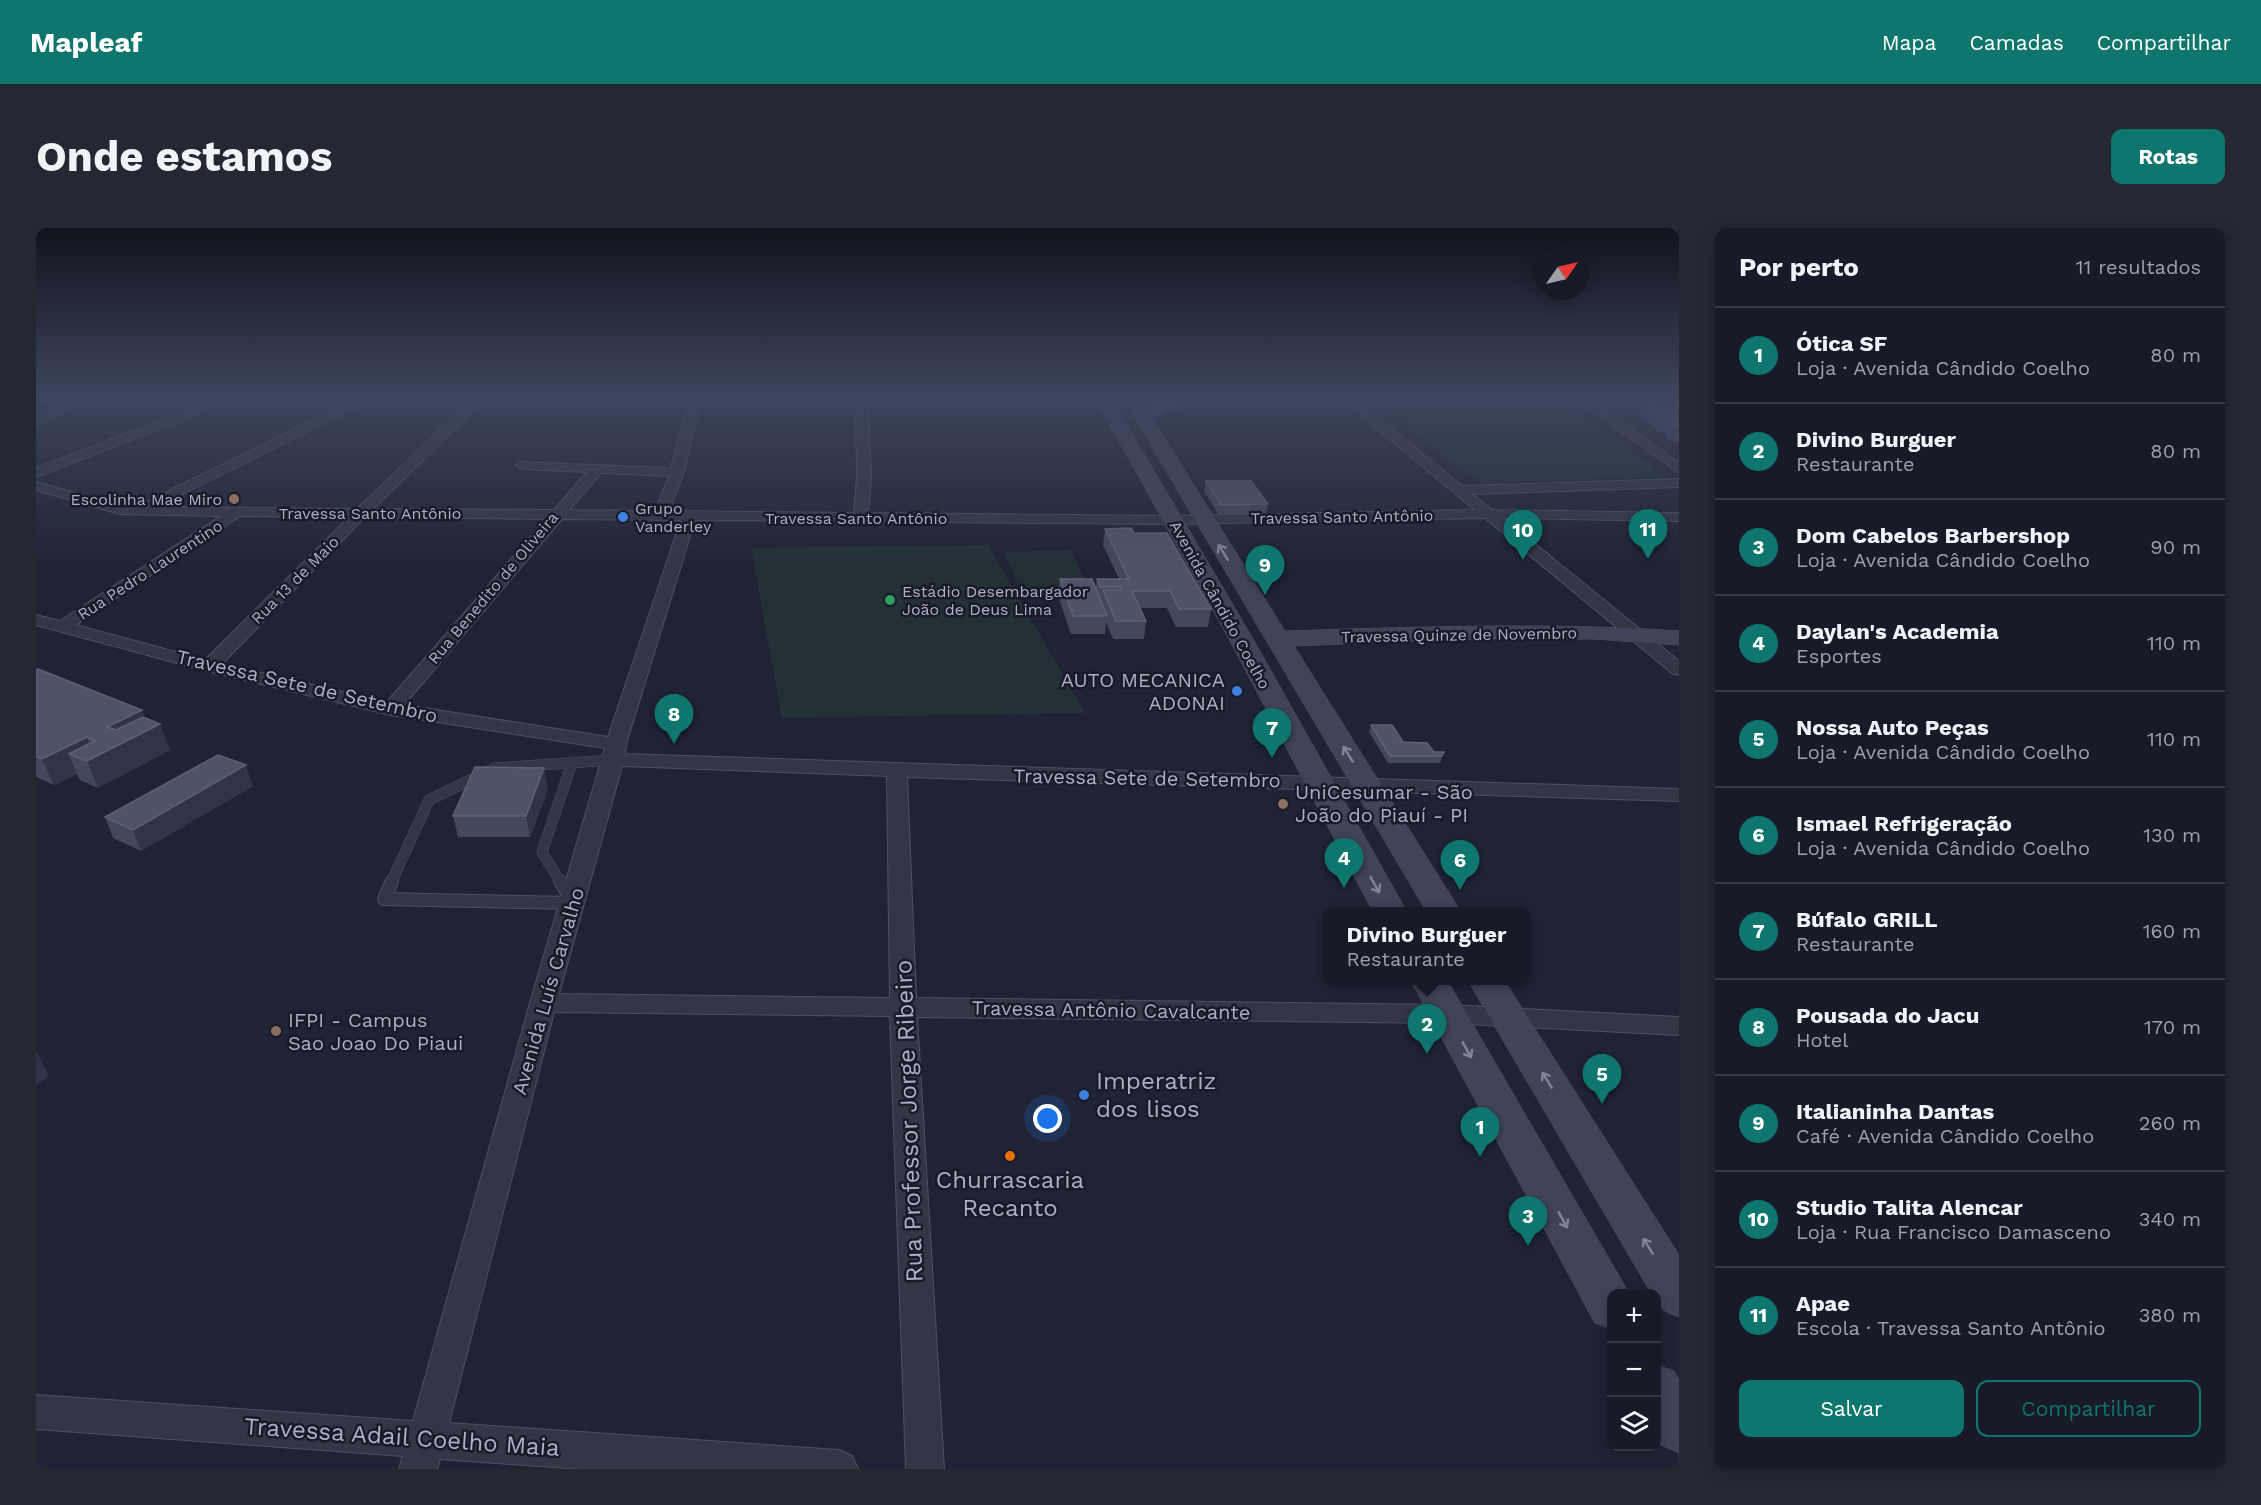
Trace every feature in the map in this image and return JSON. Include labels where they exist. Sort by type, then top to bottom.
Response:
[{"type":"main road","name":"Avenida Cândido Coelho","points":[[1141,452],[1172,520],[1241,639],[1387,907]]},
{"type":"main road","name":"Avenida Cândido Coelho","points":[[1155,452],[1203,520],[1281,644],[1441,907]]},
{"type":"main road","name":"Travessa Quinze de Novembro","points":[[1281,644],[1474,639],[1608,644],[1640,637],[1679,638]]},
{"type":"main road","points":[[1488,985],[1679,1296]]},
{"type":"main road","points":[[1438,997],[1607,1301]]},
{"type":"main road","points":[[1661,1397],[1679,1428]]},
{"type":"street","points":[[36,473],[91,452]]},
{"type":"street","points":[[138,511],[259,452]]},
{"type":"street","name":"Rua 13 de Maio","points":[[209,666],[425,452]]},
{"type":"street","points":[[660,517],[677,472],[682,452]]},
{"type":"street","points":[[861,518],[863,452]]},
{"type":"street","points":[[1413,452],[1679,670]]},
{"type":"street","points":[[1655,452],[1679,469]]},
{"type":"street","points":[[522,465],[677,472]]},
{"type":"street","name":"Rua Benedito de Oliveira","points":[[391,709],[597,469]]},
{"type":"street","points":[[1460,490],[1679,483]]},
{"type":"street","name":"Travessa Santo Antônio","points":[[36,486],[120,510],[138,511],[1172,520],[1491,514],[1679,517]]},
{"type":"street","name":"Rua Pedro Laurentino","points":[[62,627],[237,512]]},
{"type":"street","name":"Avenida Luís Carvalho","points":[[422,1454],[543,1003],[615,752],[689,517]]},
{"type":"street","name":"Travessa Sete de Setembro","points":[[36,620],[209,666],[391,709],[615,752],[897,772],[1366,783],[1679,795]]},
{"type":"street","name":"Rua Professor Jorge Ribeiro","points":[[897,772],[903,1008],[925,1469]]},
{"type":"street","name":"Travessa Antônio Cavalcante","points":[[543,1003],[903,1008],[1438,997],[1507,1016],[1679,1026]]},
{"type":"street","name":"Travessa Adail Coelho Maia","points":[[36,1412],[422,1454],[839,1469]]},
{"type":"lane","points":[[572,903],[384,899],[429,800],[495,768],[572,763],[615,752]]},
{"type":"lane","points":[[572,763],[542,852],[572,903]]},
{"type":"shaded area","points":[[1438,452],[1633,452],[1667,477],[1482,483],[1442,457],[1447,456]]},
{"type":"shaded area","name":"Estádio Desembargador João de Deus Lima","points":[[988,545],[1085,713],[782,718],[751,548]]},
{"type":"shaded area","points":[[1070,550],[1092,592],[1022,594],[1004,552]]},
{"type":"building","points":[[1206,481],[1251,481],[1268,504],[1221,505]]},
{"type":"building","points":[[1131,528],[1134,533],[1167,533],[1211,609],[1179,609],[1170,591],[1132,591],[1146,621],[1116,621],[1103,590],[1121,590],[1120,587],[1100,587],[1097,579],[1129,579],[1105,529]]},
{"type":"building","points":[[1060,579],[1092,579],[1107,616],[1073,616]]},
{"type":"building","points":[[36,670],[142,710],[107,727],[116,730],[143,717],[160,724],[87,761],[69,754],[95,741],[87,737],[42,759],[36,756]]},
{"type":"building","points":[[1371,725],[1392,725],[1403,742],[1427,743],[1434,752],[1444,752],[1442,756],[1390,756]]},
{"type":"building","points":[[218,755],[246,765],[133,830],[105,817]]},
{"type":"building","points":[[475,767],[544,768],[526,816],[453,816]]},
{"type":"place","name":"Escolinha Mae Miro","points":[[234,499]]},
{"type":"place","name":"Grupo Vanderley","points":[[623,517]]},
{"type":"place","name":"Apae","points":[[1648,559]]},
{"type":"place","name":"Studio Talita Alencar","points":[[1523,560]]},
{"type":"place","name":"Italianinha Dantas","points":[[1265,595]]},
{"type":"place","name":"Estádio Desembargador João de Deus Lima","points":[[890,600]]},
{"type":"place","name":"AUTO MECANICA ADONAI","points":[[1237,691]]},
{"type":"place","name":"Pousada do Jacu","points":[[674,744]]},
{"type":"place","name":"Búfalo GRILL","points":[[1272,758]]},
{"type":"place","name":"UniCesumar - São João do Piauí - PI","points":[[1283,804]]},
{"type":"place","name":"Daylan's Academia","points":[[1344,888]]},
{"type":"place","name":"Ismael Refrigeração","points":[[1460,890]]},
{"type":"place","name":"IFPI - Campus Sao Joao Do Piaui","points":[[276,1031]]},
{"type":"place","name":"Divino Burguer","points":[[1427,1054]]},
{"type":"place","name":"Imperatriz dos lisos","points":[[1084,1095]]},
{"type":"place","name":"Nossa Auto Peças","points":[[1602,1104]]},
{"type":"place","name":"Churrascaria Recanto","points":[[1010,1156]]},
{"type":"place","name":"Ótica SF","points":[[1480,1157]]},
{"type":"place","name":"Dom Cabelos Barbershop","points":[[1528,1246]]}]
